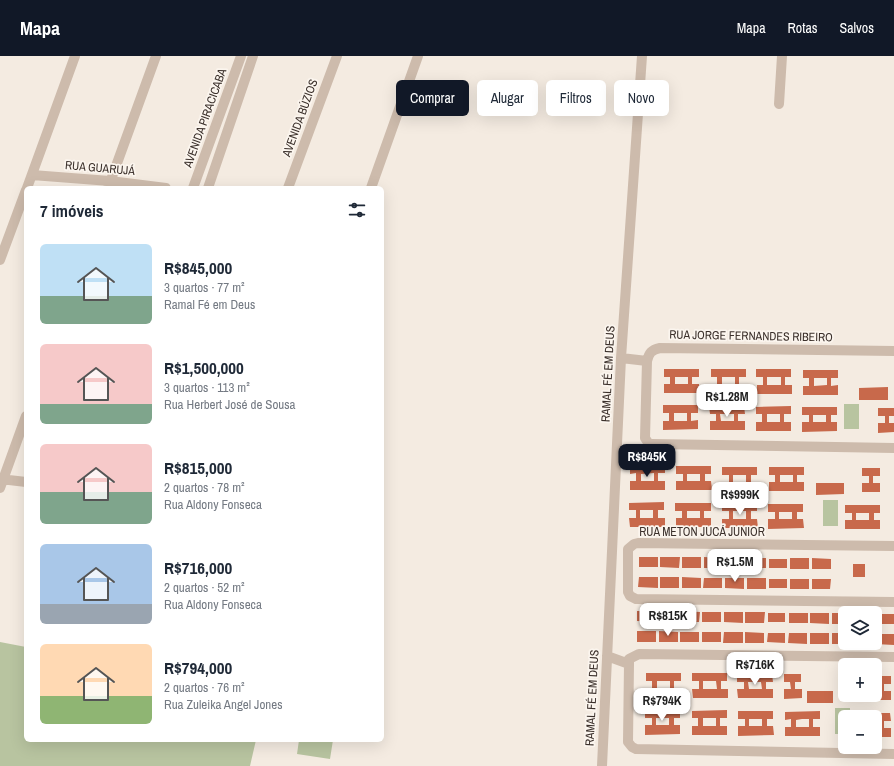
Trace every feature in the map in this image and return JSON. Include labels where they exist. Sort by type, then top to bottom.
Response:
[{"type":"street","points":[[27,186],[75,56]]},
{"type":"street","points":[[109,185],[156,56]]},
{"type":"street","name":"AVENIDA PIRACICABA","points":[[194,186],[241,56]]},
{"type":"street","name":"AVENIDA PIRACICABA","points":[[209,186],[253,56]]},
{"type":"street","name":"AVENIDA BÚZIOS","points":[[289,186],[337,56]]},
{"type":"street","points":[[372,186],[418,56]]},
{"type":"street","name":"RAMAL FÉ EM DEUS","points":[[602,766],[621,358],[642,56]]},
{"type":"street","points":[[779,104],[782,56]]},
{"type":"street","name":"RUA GUARUJÁ","points":[[32,175],[128,186]]},
{"type":"street","points":[[0,260],[24,194]]},
{"type":"street","name":"RUA JORGE FERNANDES RIBEIRO","points":[[647,361],[649,354],[653,350],[660,348],[894,351]]},
{"type":"street","points":[[621,358],[647,361],[645,438],[648,444],[894,448]]},
{"type":"street","points":[[24,421],[1,482],[24,482]]},
{"type":"street","name":"RUA METON JUCÁ JUNIOR","points":[[894,546],[638,543],[634,544],[628,549],[628,592],[630,596],[636,599],[894,602]]},
{"type":"street","points":[[612,549],[628,549]]},
{"type":"street","points":[[608,656],[631,660],[639,654],[894,657]]},
{"type":"street","points":[[631,660],[628,742],[632,748],[894,754]]},
{"type":"green space","points":[[844,404],[859,404],[859,429],[844,429]]},
{"type":"green space","points":[[823,500],[838,500],[838,526],[823,526]]},
{"type":"green space","points":[[0,642],[24,647],[24,742],[256,742],[250,766],[0,766]]},
{"type":"green space","points":[[835,708],[850,708],[850,710],[838,710],[838,734],[835,734]]},
{"type":"green space","points":[[299,742],[333,742],[330,759],[297,754]]},
{"type":"building","points":[[664,369],[699,369],[699,377],[692,377],[692,384],[699,384],[699,393],[664,393],[664,384],[670,384],[670,377],[664,377]],"holes":[[[675,377],[688,377],[688,384],[675,384]]]},
{"type":"building","points":[[711,369],[746,369],[746,377],[739,377],[739,385],[746,385],[746,394],[711,394],[711,385],[717,385],[717,377],[711,377]],"holes":[[[722,377],[735,377],[735,385],[722,385]]]},
{"type":"building","points":[[756,369],[791,369],[791,377],[785,377],[785,385],[792,385],[792,394],[757,394],[757,385],[763,385],[763,377],[756,377]],"holes":[[[767,377],[781,377],[781,385],[767,385]]]},
{"type":"building","points":[[803,370],[838,370],[838,378],[831,378],[831,386],[838,385],[838,395],[803,395],[803,386],[809,386],[809,378],[803,378]],"holes":[[[814,378],[827,378],[827,385],[814,386]]]},
{"type":"building","points":[[888,387],[888,400],[859,400],[859,388]]},
{"type":"building","points":[[663,405],[698,405],[698,413],[691,413],[691,421],[698,420],[698,429],[663,430],[663,421],[669,421],[669,413],[663,413]],"holes":[[[674,413],[687,413],[687,421],[674,421]]]},
{"type":"building","points":[[709,406],[744,406],[745,414],[738,414],[738,421],[745,421],[745,430],[710,430],[710,421],[716,421],[716,414],[710,414]],"holes":[[[720,414],[734,414],[734,421],[721,421]]]},
{"type":"building","points":[[791,406],[791,414],[784,414],[784,422],[791,422],[791,431],[756,431],[756,422],[762,422],[762,414],[756,414],[756,407]],"holes":[[[767,414],[780,414],[780,422],[767,422]]]},
{"type":"building","points":[[802,407],[837,407],[837,415],[831,415],[831,422],[837,422],[837,431],[802,432],[802,422],[809,422],[809,415],[802,415]],"holes":[[[813,415],[826,415],[826,422],[813,422]]]},
{"type":"building","points":[[878,408],[894,408],[894,416],[889,416],[889,423],[894,423],[894,432],[878,433],[878,423],[885,423],[885,416],[878,416]]},
{"type":"building","points":[[630,466],[665,466],[665,473],[658,473],[658,481],[665,481],[665,490],[630,490],[630,481],[636,481],[636,473],[630,474]],"holes":[[[654,473],[654,481],[641,481],[641,474]]]},
{"type":"building","points":[[676,466],[711,466],[711,474],[705,474],[705,481],[711,481],[712,490],[676,490],[676,481],[683,481],[683,474],[676,474]],"holes":[[[687,474],[700,474],[700,481],[687,481]]]},
{"type":"building","points":[[722,467],[757,467],[757,475],[751,475],[751,482],[758,482],[758,491],[722,491],[722,482],[729,482],[729,475],[722,475]],"holes":[[[733,475],[746,475],[746,482],[733,482]]]},
{"type":"building","points":[[769,467],[804,467],[804,475],[797,475],[797,482],[804,482],[804,491],[769,491],[769,482],[775,482],[775,475],[769,475]],"holes":[[[780,475],[793,475],[793,482],[780,482]]]},
{"type":"building","points":[[862,468],[880,468],[880,476],[873,476],[873,483],[880,483],[880,492],[862,492],[862,483],[869,483],[869,476],[862,476]]},
{"type":"building","points":[[816,483],[844,483],[844,494],[816,495]]},
{"type":"building","points":[[664,502],[664,510],[658,510],[658,518],[665,518],[665,527],[630,527],[629,518],[636,518],[636,510],[629,510],[629,503]],"holes":[[[640,510],[653,510],[653,518],[640,518]]]},
{"type":"building","points":[[675,503],[711,503],[711,511],[704,511],[704,518],[711,518],[711,527],[676,527],[676,518],[682,518],[682,511],[675,511]],"holes":[[[687,511],[700,511],[700,518],[687,518]]]},
{"type":"building","points":[[757,503],[757,511],[751,511],[751,519],[757,519],[758,528],[722,528],[722,519],[729,519],[729,511],[722,511],[722,504]],"holes":[[[733,511],[746,511],[746,519],[733,519]]]},
{"type":"building","points":[[768,504],[803,504],[803,512],[797,512],[797,519],[803,519],[804,528],[768,529],[768,519],[775,519],[775,512],[768,512]],"holes":[[[779,512],[792,512],[792,519],[779,519]]]},
{"type":"building","points":[[845,505],[880,505],[880,513],[874,513],[874,520],[880,520],[880,529],[845,529],[845,520],[852,520],[852,513],[845,513]],"holes":[[[856,513],[869,513],[869,520],[856,520]]]},
{"type":"building","points":[[639,557],[658,557],[658,567],[639,567]]},
{"type":"building","points":[[660,557],[680,557],[679,568],[660,567]]},
{"type":"building","points":[[682,557],[701,557],[701,568],[682,568]]},
{"type":"building","points":[[704,557],[723,558],[723,568],[704,568]]},
{"type":"building","points":[[725,558],[744,558],[744,568],[725,568]]},
{"type":"building","points":[[747,558],[766,558],[766,568],[747,568]]},
{"type":"building","points":[[790,558],[809,558],[809,569],[790,569]]},
{"type":"building","points":[[812,558],[831,559],[831,569],[812,569]]},
{"type":"building","points":[[769,559],[787,559],[787,568],[769,568]]},
{"type":"building","points":[[853,564],[865,564],[865,577],[853,577]]},
{"type":"building","points":[[639,577],[658,577],[658,588],[638,587]]},
{"type":"building","points":[[660,577],[679,577],[679,588],[660,588]]},
{"type":"building","points":[[682,577],[701,578],[701,588],[682,588]]},
{"type":"building","points":[[704,578],[722,578],[722,588],[703,588]]},
{"type":"building","points":[[725,578],[744,578],[744,589],[725,588]]},
{"type":"building","points":[[747,578],[766,578],[766,589],[747,589]]},
{"type":"building","points":[[769,579],[787,579],[787,588],[769,588]]},
{"type":"building","points":[[790,579],[809,579],[809,589],[790,589]]},
{"type":"building","points":[[812,579],[831,579],[830,589],[812,589]]},
{"type":"building","points":[[637,611],[656,611],[656,622],[637,621]]},
{"type":"building","points":[[659,611],[678,611],[678,622],[659,622]]},
{"type":"building","points":[[681,611],[700,612],[699,622],[681,622]]},
{"type":"building","points":[[702,612],[721,612],[721,622],[702,622]]},
{"type":"building","points":[[724,612],[743,612],[743,623],[724,622]]},
{"type":"building","points":[[745,612],[765,612],[764,623],[745,623]]},
{"type":"building","points":[[768,613],[785,613],[785,622],[768,622]]},
{"type":"building","points":[[789,613],[808,613],[808,623],[789,623]]},
{"type":"building","points":[[810,613],[829,613],[829,624],[810,623]]},
{"type":"building","points":[[832,613],[838,613],[838,624],[832,624]]},
{"type":"building","points":[[882,614],[894,614],[894,624],[882,624]]},
{"type":"building","points":[[637,631],[656,631],[656,642],[637,642]]},
{"type":"building","points":[[659,631],[678,632],[678,642],[659,642]]},
{"type":"building","points":[[680,632],[699,632],[699,642],[680,642]]},
{"type":"building","points":[[702,632],[721,632],[721,642],[702,642]]},
{"type":"building","points":[[724,632],[743,632],[743,643],[723,643]]},
{"type":"building","points":[[745,632],[764,633],[764,643],[745,643]]},
{"type":"building","points":[[768,633],[785,633],[785,643],[767,642]]},
{"type":"building","points":[[789,633],[807,633],[807,644],[788,643]]},
{"type":"building","points":[[810,633],[829,633],[829,644],[810,644]]},
{"type":"building","points":[[832,633],[838,633],[838,644],[832,644]]},
{"type":"building","points":[[882,634],[894,634],[894,645],[882,644]]},
{"type":"building","points":[[646,673],[681,673],[681,681],[674,681],[674,688],[681,688],[681,697],[646,698],[646,688],[652,688],[652,681],[646,681]],"holes":[[[657,681],[670,681],[670,688],[657,688]]]},
{"type":"building","points":[[692,673],[727,673],[727,681],[721,681],[721,689],[728,689],[728,698],[693,698],[692,689],[699,689],[699,681],[692,681]],"holes":[[[703,681],[716,681],[717,689],[703,689]]]},
{"type":"building","points":[[737,674],[772,674],[773,682],[766,682],[766,689],[773,689],[773,698],[738,698],[737,689],[744,689],[744,682],[737,682]],"holes":[[[748,682],[761,682],[762,689],[749,689]]]},
{"type":"building","points":[[784,674],[801,674],[801,682],[795,682],[795,689],[802,689],[802,698],[784,699],[784,689],[791,689],[790,682],[784,682]]},
{"type":"building","points":[[882,676],[891,676],[891,684],[884,684],[884,691],[891,691],[891,700],[882,700]]},
{"type":"building","points":[[807,691],[833,691],[833,703],[807,703]]},
{"type":"building","points":[[645,710],[680,710],[680,718],[674,718],[674,725],[680,725],[680,734],[645,735],[645,725],[652,725],[652,718],[645,718]],"holes":[[[656,718],[669,718],[669,725],[656,725]]]},
{"type":"building","points":[[727,710],[727,718],[720,718],[720,726],[727,726],[727,735],[692,735],[692,726],[698,726],[698,718],[692,718],[692,711]],"holes":[[[703,718],[716,718],[716,726],[703,726]]]},
{"type":"building","points":[[738,711],[773,711],[773,719],[767,719],[767,726],[773,726],[774,735],[738,736],[738,726],[745,726],[745,719],[738,719]],"holes":[[[749,719],[762,719],[762,726],[749,726]]]},
{"type":"building","points":[[820,711],[820,719],[813,719],[813,727],[820,727],[820,736],[785,736],[785,727],[791,727],[791,719],[785,720],[785,712]],"holes":[[[809,719],[809,727],[796,727],[796,720]]]},
{"type":"building","points":[[882,713],[890,713],[891,721],[884,721],[884,728],[891,728],[891,737],[882,737]]}]
